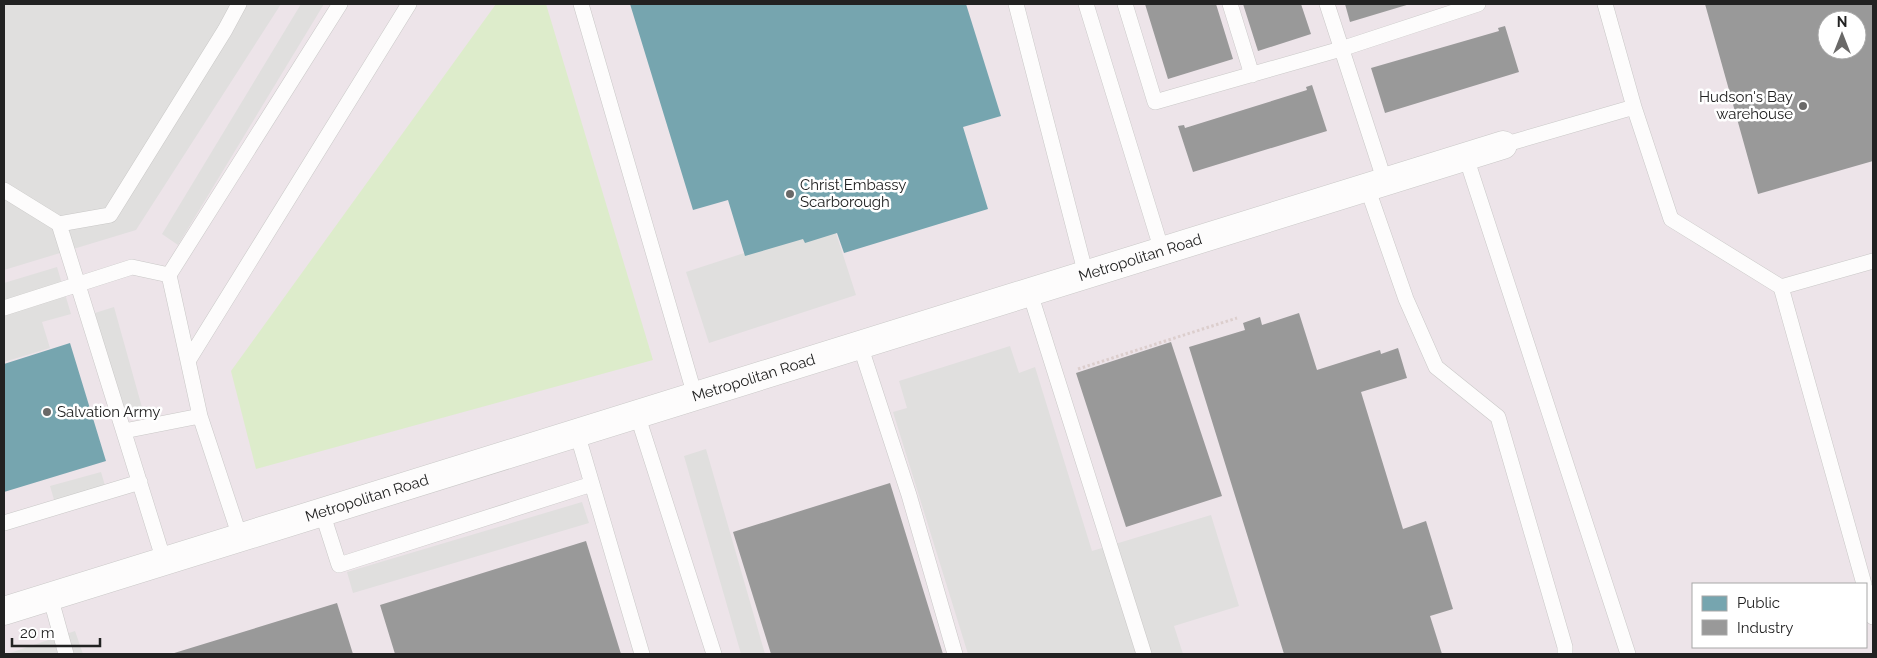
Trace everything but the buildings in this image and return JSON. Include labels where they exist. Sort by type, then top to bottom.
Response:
[{"type":"street","name":"Metropolitan Road","points":[[4,611],[1503,145]]},
{"type":"lane","points":[[59,224],[110,215],[225,30],[239,4]]},
{"type":"lane","points":[[240,537],[200,416],[169,275],[340,4]]},
{"type":"lane","points":[[188,361],[409,4]]},
{"type":"lane","points":[[581,4],[695,396]]},
{"type":"lane","points":[[1016,4],[1086,275]]},
{"type":"lane","points":[[1086,4],[1162,252]]},
{"type":"lane","points":[[1125,4],[1155,102],[1341,49],[1435,11],[1478,4]]},
{"type":"lane","points":[[1230,4],[1252,74]]},
{"type":"lane","points":[[1327,4],[1341,49],[1406,299],[1436,367],[1498,417],[1565,647],[1565,654]]},
{"type":"lane","points":[[1605,4],[1634,107],[1671,219],[1781,287],[1864,583]]},
{"type":"lane","points":[[1503,145],[1634,107]]},
{"type":"lane","points":[[1466,157],[1628,654]]},
{"type":"lane","points":[[4,190],[59,224],[164,561]]},
{"type":"lane","points":[[1781,287],[1873,261]]},
{"type":"lane","points":[[4,308],[132,267],[169,275]]},
{"type":"lane","points":[[1030,292],[1144,654]]},
{"type":"lane","points":[[860,345],[909,495],[955,654]]},
{"type":"lane","points":[[637,414],[714,654]]},
{"type":"lane","points":[[124,431],[200,416]]},
{"type":"lane","points":[[577,433],[642,654]]},
{"type":"lane","points":[[4,523],[140,482]]},
{"type":"lane","points":[[322,512],[339,565],[592,484]]},
{"type":"lane","points":[[1867,594],[1873,617]]},
{"type":"lane","points":[[50,596],[66,654]]},
{"type":"path","points":[[1056,376],[1237,318]]},
{"type":"shaded area","points":[[4,4],[1873,4],[1873,654],[4,654]]},
{"type":"shaded area","points":[[4,4],[281,4],[136,230],[4,270]]},
{"type":"shaded area","points":[[301,4],[324,4],[178,245],[162,234]]},
{"type":"shaded area","points":[[833,224],[856,295],[709,343],[686,272]]},
{"type":"shaded area","points":[[57,267],[71,314],[42,322],[50,348],[4,362],[4,283]]},
{"type":"shaded area","points":[[114,307],[143,411],[124,416],[95,313]]},
{"type":"shaded area","points":[[1010,346],[1019,373],[1035,367],[1092,551],[1211,515],[1239,606],[1174,626],[1183,654],[968,654],[893,412],[907,408],[899,381]]},
{"type":"shaded area","points":[[706,449],[765,654],[741,654],[684,456]]},
{"type":"shaded area","points":[[101,472],[106,489],[55,503],[50,486]]},
{"type":"shaded area","points":[[582,502],[589,523],[353,593],[347,572]]},
{"type":"shaded area","points":[[75,631],[83,654],[7,654]]},
{"type":"green space","points":[[496,4],[546,4],[653,360],[256,469],[231,371]]},
{"type":"place","name":"Hudson's Bay warehouse","points":[[1803,106]]},
{"type":"place","name":"Christ Embassy Scarborough","points":[[790,194]]},
{"type":"place","name":"Salvation Army","points":[[47,412]]}]
